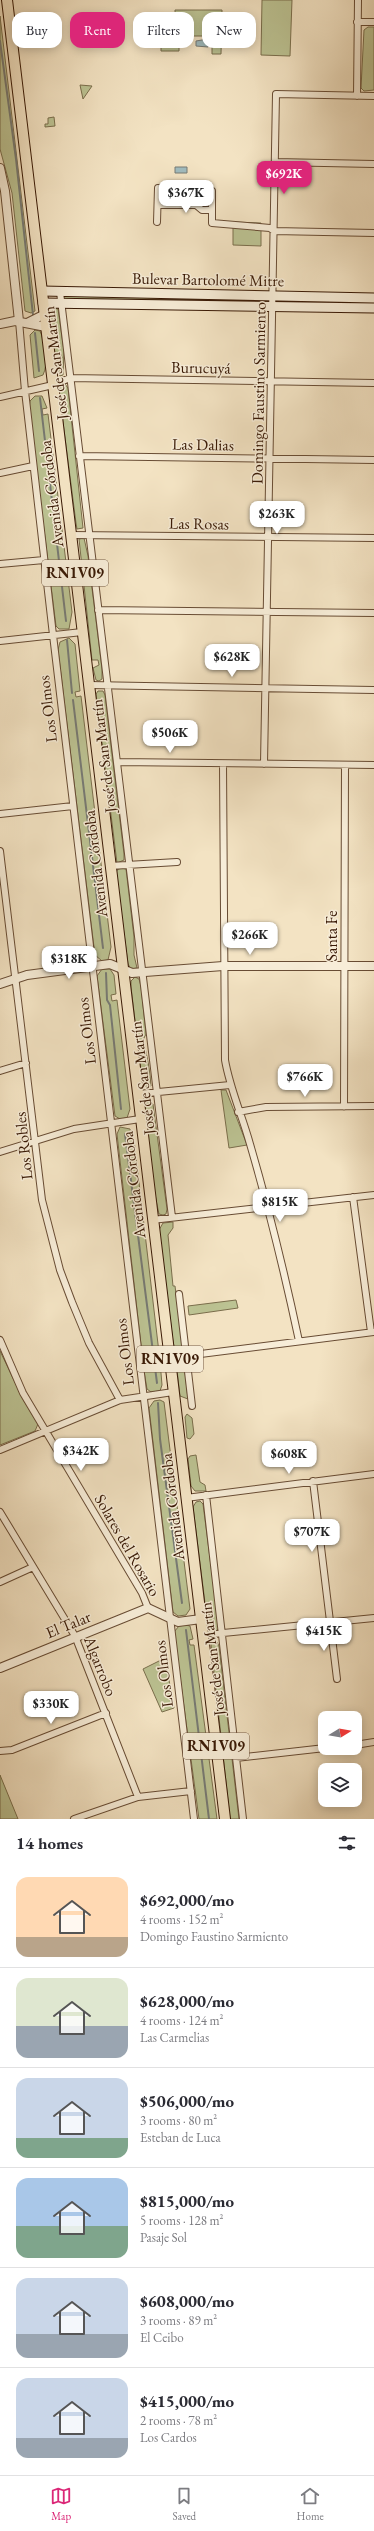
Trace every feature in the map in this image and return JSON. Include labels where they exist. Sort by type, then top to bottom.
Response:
[{"type":"main road","name":"Avenida Córdoba","points":[[7,0],[224,1819]]},
{"type":"main road","name":"Bulevar Bartolomé Mitre","points":[[42,291],[374,298]]},
{"type":"main road","name":"Bulevar Bartolomé Mitre","points":[[43,303],[374,308]]},
{"type":"street","points":[[358,0],[356,96],[374,96]]},
{"type":"street","points":[[357,22],[374,22]]},
{"type":"street","name":"Domingo Faustino Sarmiento","points":[[264,764],[276,94],[356,96]]},
{"type":"street","points":[[275,162],[374,164]]},
{"type":"street","name":"Los Olmos","points":[[0,168],[23,322],[24,391],[194,1819]]},
{"type":"street","points":[[157,222],[158,188]]},
{"type":"street","points":[[212,191],[212,223],[270,228],[274,231],[374,233]]},
{"type":"street","points":[[158,205],[196,205],[202,210],[212,210]]},
{"type":"street","name":"José de San Martín","points":[[60,292],[172,1217]]},
{"type":"street","points":[[0,324],[23,322],[45,314]]},
{"type":"street","points":[[23,322],[46,327]]},
{"type":"street","name":"Burucuyá","points":[[0,397],[53,385],[70,378],[374,383]]},
{"type":"street","name":"Las Dalias","points":[[79,456],[374,460]]},
{"type":"street","points":[[0,473],[33,466]]},
{"type":"street","name":"Las Rosas","points":[[71,535],[374,538]]},
{"type":"street","points":[[0,564],[44,560]]},
{"type":"street","points":[[98,610],[374,613]]},
{"type":"street","points":[[0,641],[82,632]]},
{"type":"street","points":[[89,685],[374,690]]},
{"type":"street","points":[[117,762],[374,765]]},
{"type":"street","points":[[223,764],[223,966],[225,1060],[230,1086],[238,1112],[250,1142],[266,1207],[282,1262],[299,1341]]},
{"type":"street","name":"Santa Fe","points":[[344,1107],[345,765]]},
{"type":"street","points":[[0,814],[73,806]]},
{"type":"street","name":"Los Robles","points":[[0,851],[3,902],[16,979],[42,1200],[60,1270],[89,1343],[120,1400]]},
{"type":"street","points":[[110,866],[177,862]]},
{"type":"street","points":[[0,984],[16,979],[110,964],[132,973],[223,966],[374,966]]},
{"type":"street","points":[[0,1071],[26,1063]]},
{"type":"street","points":[[138,1094],[230,1086]]},
{"type":"street","points":[[238,1112],[266,1107],[374,1106]]},
{"type":"street","points":[[0,1152],[74,1129],[140,1119]]},
{"type":"street","points":[[152,1220],[374,1195]]},
{"type":"street","points":[[170,1358],[372,1332],[353,1197]]},
{"type":"street","points":[[179,1294],[192,1406]]},
{"type":"street","name":"Solares del Rosario","points":[[0,1340],[23,1393],[142,1593],[148,1608],[170,1620],[178,1622],[201,1619]]},
{"type":"street","points":[[0,1450],[120,1400],[173,1392]]},
{"type":"street","points":[[186,1498],[374,1474]]},
{"type":"street","points":[[312,1482],[337,1679]]},
{"type":"street","name":"José de San Martín","points":[[206,1495],[243,1819]]},
{"type":"street","name":"Algarrobo","points":[[0,1512],[75,1636],[138,1797]]},
{"type":"street","points":[[0,1582],[33,1567]]},
{"type":"street","name":"El Talar","points":[[0,1668],[75,1636],[148,1608]]},
{"type":"street","points":[[203,1635],[222,1635],[374,1618]]},
{"type":"street","points":[[0,1751],[12,1750],[106,1714]]},
{"type":"street","points":[[362,1744],[374,1742]]},
{"type":"street","points":[[236,1758],[318,1749]]},
{"type":"street","points":[[75,1819],[138,1797],[191,1791]]},
{"type":"green space","points":[[262,0],[292,0],[290,56],[261,55]]},
{"type":"green space","points":[[175,10],[222,10],[222,12],[202,12],[202,36],[194,36],[194,12],[175,12]]},
{"type":"green space","points":[[0,16],[35,311],[31,313],[25,311],[12,193],[0,149]]},
{"type":"green space","points":[[368,27],[374,27],[374,90],[364,91],[361,88],[364,30]]},
{"type":"green space","points":[[161,48],[179,48],[179,51],[161,51]]},
{"type":"green space","points":[[212,48],[221,48],[221,54],[212,54]]},
{"type":"green space","points":[[80,85],[92,86],[83,99]]},
{"type":"green space","points":[[54,117],[55,126],[45,127],[45,124],[48,124],[48,118]]},
{"type":"green space","points":[[233,222],[261,223],[261,246],[233,245]]},
{"type":"green space","points":[[63,295],[263,298],[263,300],[63,299]]},
{"type":"green space","points":[[280,300],[374,300],[374,305],[281,302]]},
{"type":"green space","points":[[54,308],[58,309],[64,351],[63,375],[60,376],[56,361],[62,358],[61,354],[55,354],[50,314]]},
{"type":"green space","points":[[35,330],[40,331],[42,336],[45,347],[46,365],[43,375],[34,378],[30,335]]},
{"type":"green space","points":[[65,384],[68,388],[83,528],[77,529],[59,391],[61,385]]},
{"type":"green space","points":[[35,396],[42,396],[47,408],[42,409],[43,415],[48,414],[72,612],[69,629],[59,629],[56,626],[29,409],[30,401]]},
{"type":"green space","points":[[84,538],[88,556],[102,669],[102,679],[99,681],[96,680],[93,668],[99,665],[98,660],[92,660],[79,539]]},
{"type":"green space","points":[[69,638],[75,644],[80,691],[75,692],[76,697],[81,696],[111,947],[108,960],[102,961],[95,955],[58,650],[60,642]]},
{"type":"green space","points":[[98,691],[103,691],[105,695],[124,854],[124,860],[117,863],[96,694]]},
{"type":"green space","points":[[121,868],[126,869],[134,937],[134,955],[137,968],[131,969],[128,964],[116,873],[117,870]]},
{"type":"green space","points":[[102,969],[110,969],[114,975],[116,994],[111,995],[112,1001],[117,1000],[130,1109],[127,1118],[120,1119],[115,1116],[97,976]]},
{"type":"green space","points":[[135,977],[139,979],[141,986],[146,1034],[143,1040],[151,1086],[143,1087],[131,987],[131,981]]},
{"type":"green space","points":[[221,1090],[226,1090],[247,1145],[229,1148]]},
{"type":"green space","points":[[150,1101],[153,1104],[167,1209],[166,1214],[163,1215],[159,1214],[150,1162],[145,1109],[147,1102]]},
{"type":"green space","points":[[120,1127],[130,1129],[134,1140],[160,1361],[162,1385],[160,1391],[151,1392],[147,1389],[144,1371],[117,1134]]},
{"type":"green space","points":[[173,1222],[173,1228],[168,1235],[173,1286],[175,1286],[183,1349],[181,1352],[175,1350],[173,1342],[159,1230],[163,1223]]},
{"type":"green space","points":[[236,1300],[238,1308],[189,1315],[188,1306]]},
{"type":"green space","points":[[0,1351],[24,1401],[38,1424],[35,1431],[0,1445]]},
{"type":"green space","points":[[181,1361],[184,1362],[188,1399],[180,1396],[177,1370]]},
{"type":"green space","points":[[160,1400],[164,1402],[190,1609],[186,1615],[178,1616],[173,1612],[149,1408],[154,1401]]},
{"type":"green space","points":[[187,1414],[192,1418],[194,1434],[190,1439],[187,1438],[185,1417]]},
{"type":"green space","points":[[196,1455],[200,1482],[205,1485],[206,1491],[195,1491],[191,1486],[188,1459],[190,1456]]},
{"type":"green space","points":[[200,1501],[203,1504],[219,1628],[216,1631],[210,1630],[207,1615],[211,1614],[211,1610],[206,1611],[193,1507],[196,1502]]},
{"type":"green space","points":[[179,1626],[190,1626],[193,1639],[189,1640],[190,1645],[194,1645],[217,1819],[199,1819],[174,1632]]},
{"type":"green space","points":[[213,1642],[217,1642],[219,1646],[239,1819],[230,1819],[211,1644]]},
{"type":"green space","points":[[165,1658],[174,1708],[162,1712],[143,1669]]},
{"type":"green space","points":[[0,1775],[18,1819],[0,1819]]},
{"type":"water","points":[[202,40],[202,46],[196,46],[196,41]]},
{"type":"water","points":[[175,167],[187,167],[187,173],[175,173]]},
{"type":"waterway","points":[[0,41],[16,159],[33,315]]},
{"type":"waterway","points":[[35,333],[39,371]]},
{"type":"waterway","points":[[40,398],[66,621]]},
{"type":"waterway","points":[[67,640],[72,693]]},
{"type":"waterway","points":[[73,700],[103,948]]},
{"type":"waterway","points":[[106,973],[107,1000],[110,1005],[121,1109]]},
{"type":"waterway","points":[[125,1134],[157,1383]]},
{"type":"waterway","points":[[158,1403],[160,1439],[182,1603]]},
{"type":"waterway","points":[[186,1630],[209,1819]]}]
